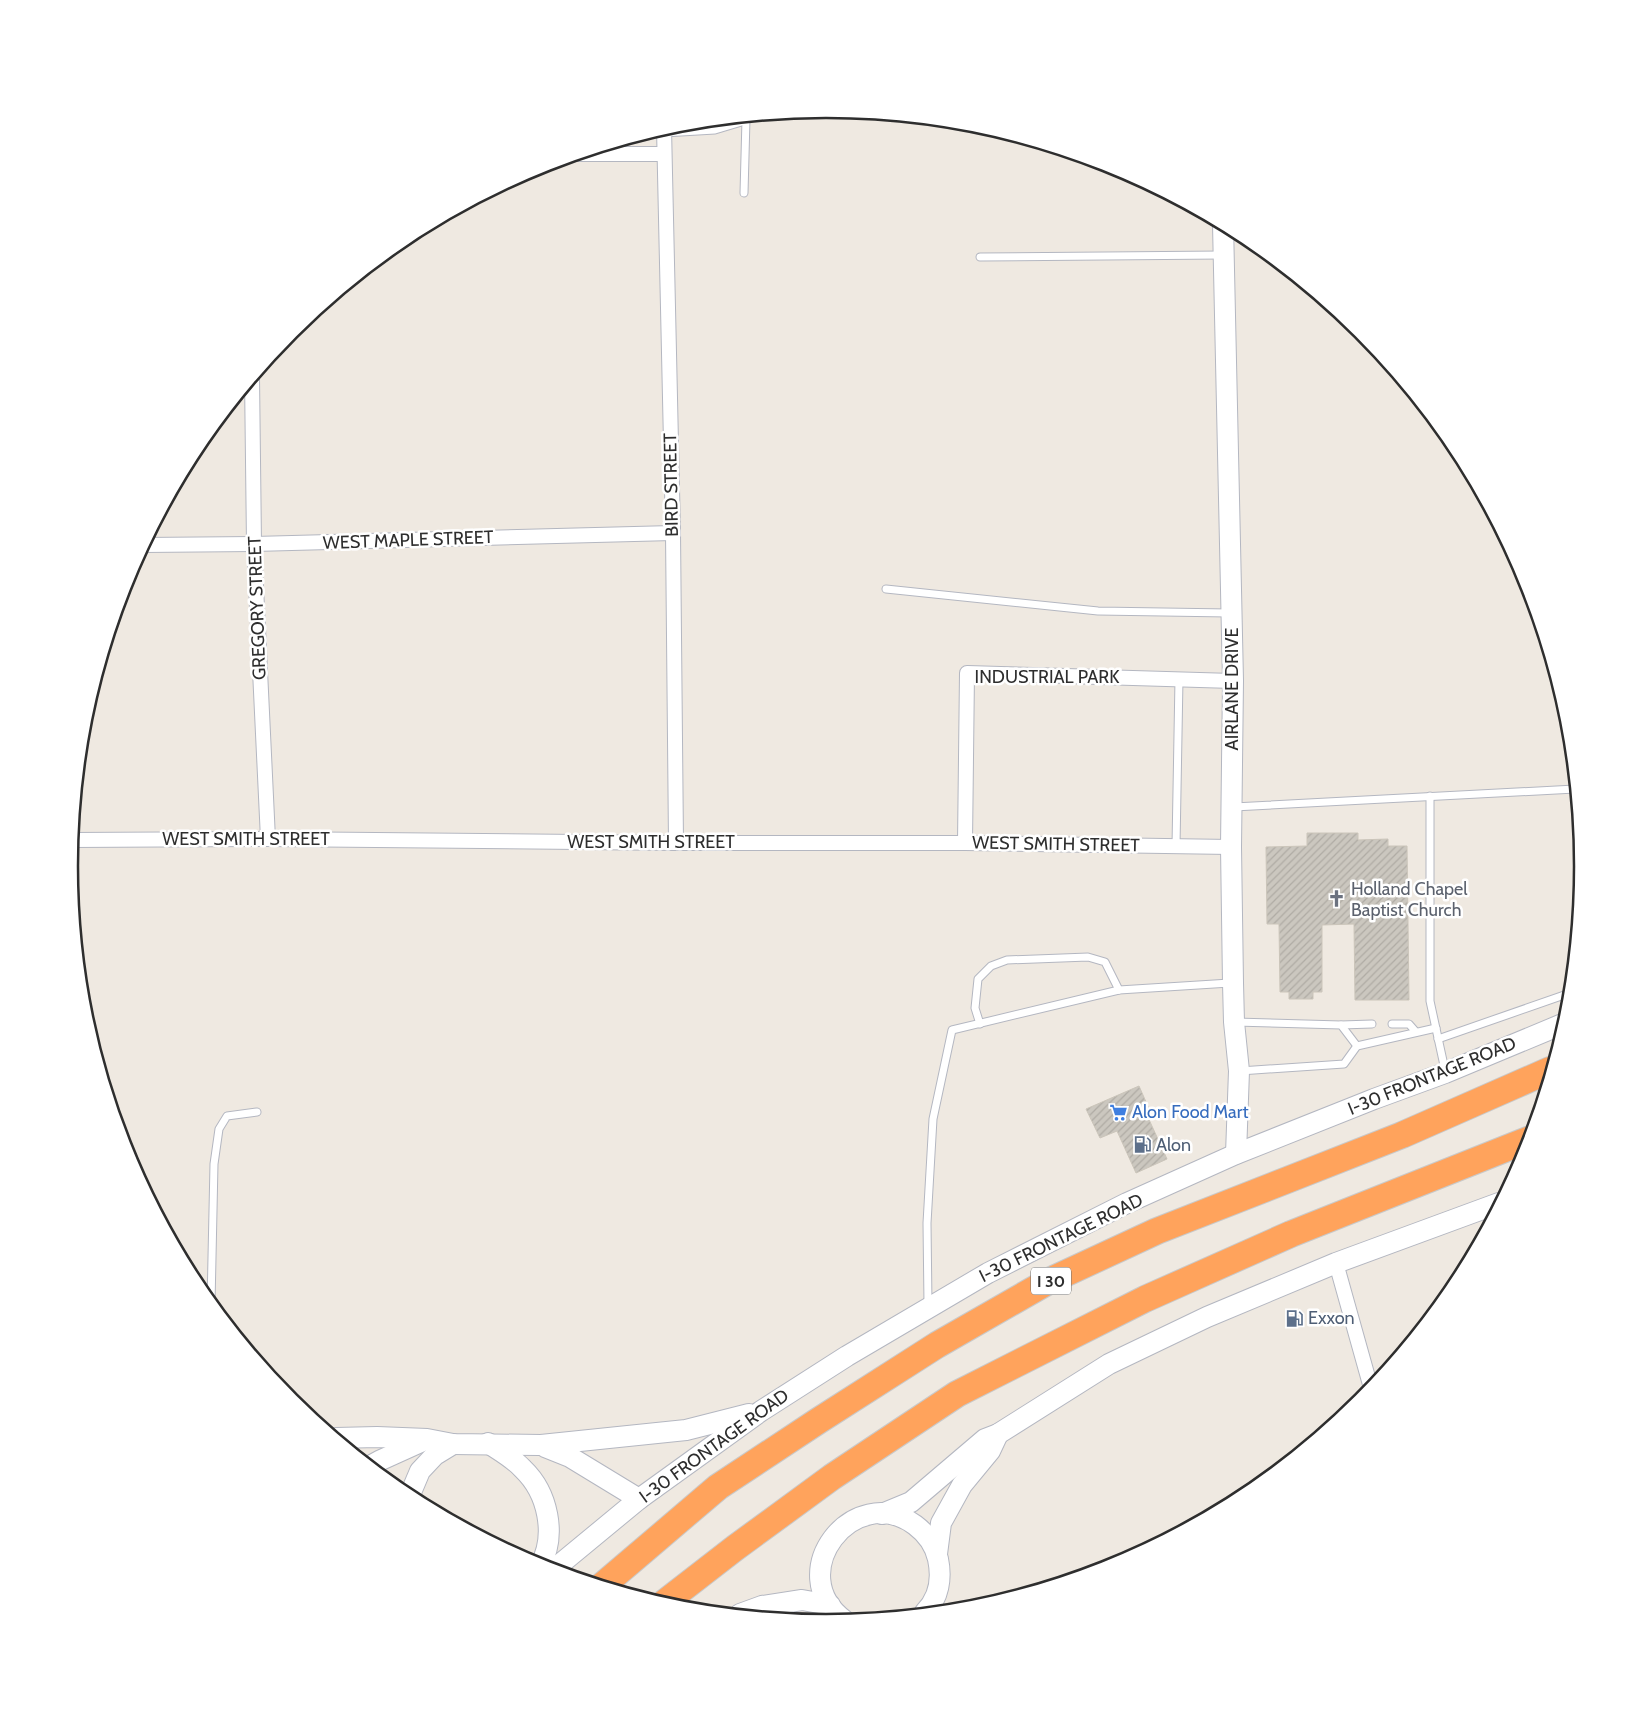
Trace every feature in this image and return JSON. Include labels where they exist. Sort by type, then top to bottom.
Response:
[{"type":"highway","name":"I 30","points":[[608,1581],[718,1487],[937,1345],[1047,1282],[1157,1231],[1402,1135],[1544,1073]]},
{"type":"highway","points":[[673,1597],[735,1548],[832,1477],[957,1394],[1154,1295],[1291,1234],[1520,1143]]},
{"type":"main road","name":"AIRLANE DRIVE","points":[[1223,233],[1233,681],[1231,807],[1233,983],[1234,1022],[1239,1071],[1236,1154]]},
{"type":"main road","name":"I-30 FRONTAGE ROAD","points":[[560,1565],[639,1499],[761,1411],[847,1356],[996,1268],[1127,1204],[1236,1154],[1445,1073],[1555,1027]]},
{"type":"main road","points":[[882,1514],[912,1502],[984,1439],[998,1434],[1110,1364],[1208,1317],[1336,1263],[1491,1206]]},
{"type":"main road","points":[[344,1438],[377,1437],[427,1440],[454,1444],[541,1445],[686,1430],[761,1411]]},
{"type":"main road","points":[[937,1554],[941,1523],[962,1485],[990,1451],[998,1434]]},
{"type":"main road","points":[[353,1445],[377,1437]]},
{"type":"main road","points":[[376,1463],[427,1440]]},
{"type":"main road","points":[[488,1443],[524,1469],[534,1481],[540,1493],[548,1520],[547,1547],[543,1558]]},
{"type":"main road","points":[[413,1489],[420,1471],[435,1455],[454,1444]]},
{"type":"main road","points":[[541,1445],[570,1457],[639,1499]]},
{"type":"main road","points":[[838,1614],[830,1605],[823,1592],[821,1564],[825,1550],[832,1538],[842,1527],[854,1519],[868,1515],[897,1516],[910,1521],[922,1530],[931,1541],[937,1554],[940,1582],[936,1596],[929,1606]]},
{"type":"main road","points":[[752,1609],[782,1602],[802,1600],[830,1605]]},
{"type":"street","name":"BIRD STREET","points":[[664,136],[673,533],[676,843]]},
{"type":"street","points":[[595,154],[664,154]]},
{"type":"street","name":"GREGORY STREET","points":[[252,385],[254,544],[268,838]]},
{"type":"street","name":"WEST MAPLE STREET","points":[[150,545],[673,533]]},
{"type":"street","name":"INDUSTRIAL PARK","points":[[965,843],[967,673],[1233,681]]},
{"type":"street","name":"WEST SMITH STREET","points":[[79,840],[268,838],[676,843],[965,843],[1231,847]]},
{"type":"street","points":[[1336,1263],[1369,1379]]},
{"type":"lane","points":[[744,193],[746,122]]},
{"type":"lane","points":[[689,131],[715,130],[733,123]]},
{"type":"lane","points":[[980,258],[1224,255]]},
{"type":"lane","points":[[886,589],[1098,611],[1232,612]]},
{"type":"lane","points":[[1176,846],[1179,679]]},
{"type":"lane","points":[[1231,807],[1569,789]]},
{"type":"lane","points":[[1430,796],[1430,1001],[1445,1073]]},
{"type":"lane","points":[[980,1024],[975,1008],[978,979],[992,966],[1007,960],[1088,956],[1105,962],[1119,990]]},
{"type":"lane","points":[[928,1308],[927,1223],[933,1119],[952,1030],[1119,990],[1233,983]]},
{"type":"lane","points":[[1438,1039],[1562,996]]},
{"type":"lane","points":[[1234,1022],[1341,1026],[1372,1024]]},
{"type":"lane","points":[[1392,1024],[1409,1024],[1416,1032]]},
{"type":"lane","points":[[1341,1026],[1357,1046]]},
{"type":"lane","points":[[1239,1071],[1344,1064],[1357,1046],[1436,1028]]},
{"type":"lane","points":[[211,1291],[214,1164],[219,1129],[227,1116],[257,1112]]},
{"type":"building","name":"Holland Chapel Baptist Church","points":[[1307,833],[1358,833],[1358,840],[1388,839],[1388,846],[1407,846],[1409,1000],[1355,1000],[1354,924],[1322,925],[1322,992],[1313,992],[1313,999],[1289,999],[1289,992],[1280,992],[1279,924],[1267,924],[1266,847],[1307,846]]},
{"type":"building","points":[[1139,1086],[1150,1111],[1146,1113],[1167,1159],[1136,1173],[1117,1131],[1100,1138],[1086,1109]]},
{"type":"place","name":"Holland Chapel Baptist Church","points":[[1337,899]]},
{"type":"place","name":"Alon Food Mart","points":[[1118,1112]]},
{"type":"place","name":"Alon","points":[[1142,1145]]},
{"type":"place","name":"Exxon","points":[[1294,1318]]}]
